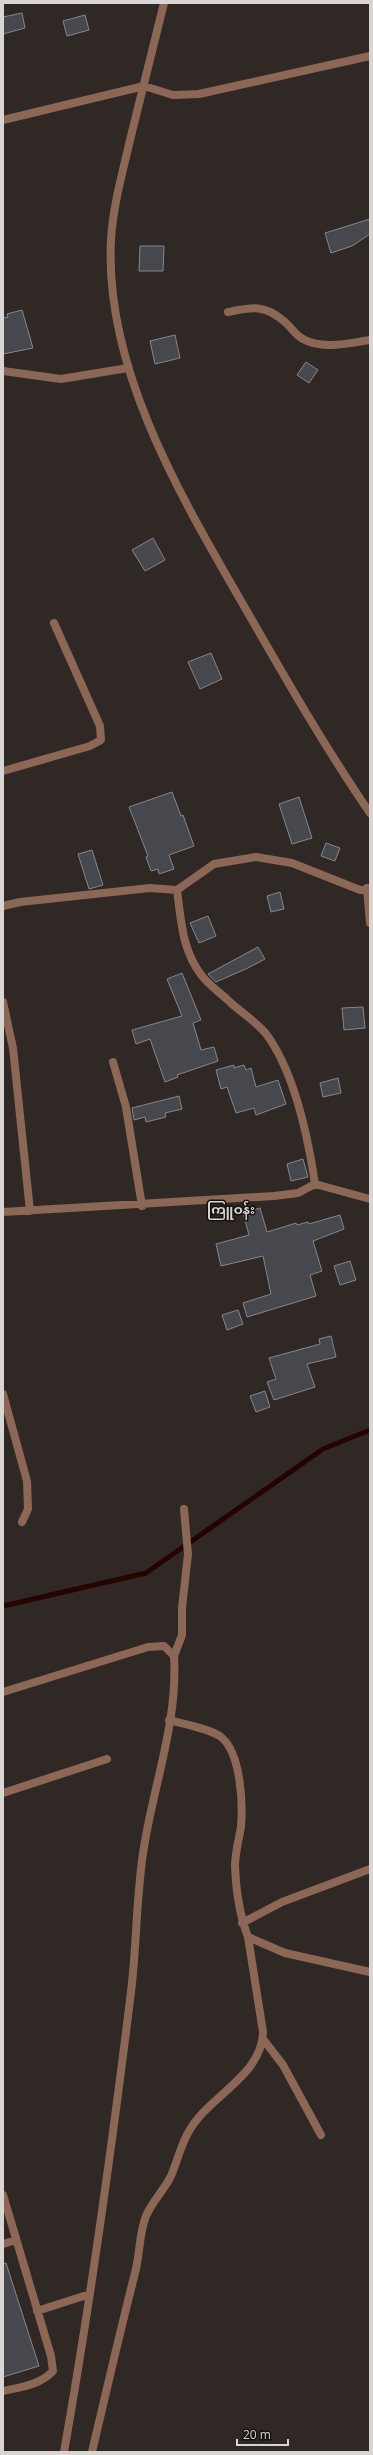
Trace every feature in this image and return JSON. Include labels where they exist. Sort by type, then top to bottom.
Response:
[{"type":"street","points":[[164,3],[116,196],[111,241],[113,291],[128,368],[156,441],[193,516],[277,664],[370,813]]},
{"type":"street","points":[[3,120],[144,86],[173,95],[199,94],[370,56]]},
{"type":"street","points":[[228,312],[252,306],[274,313],[302,339],[318,344],[338,345],[370,340]]},
{"type":"street","points":[[3,371],[61,379],[128,368]]},
{"type":"street","points":[[3,771],[90,746],[101,740],[100,726],[54,623]]},
{"type":"street","points":[[3,906],[20,902],[150,888],[177,890],[214,864],[256,857],[292,863],[360,890],[368,889],[370,923]]},
{"type":"street","points":[[177,890],[185,944],[191,960],[203,977],[266,1034],[282,1060],[294,1095],[312,1162],[315,1184]]},
{"type":"street","points":[[3,1002],[13,1048],[30,1211]]},
{"type":"street","points":[[113,1062],[126,1107],[142,1206]]},
{"type":"street","points":[[3,1212],[142,1206],[274,1196],[298,1193],[315,1184],[370,1199]]},
{"type":"street","points":[[3,1394],[27,1481],[28,1509],[22,1522]]},
{"type":"street","points":[[64,2452],[90,2294],[132,1988],[144,1848],[162,1766],[176,1680],[174,1656],[182,1635],[182,1608],[188,1554],[184,1509]]},
{"type":"street","points":[[3,1692],[148,1647],[164,1646],[174,1656]]},
{"type":"street","points":[[92,2452],[137,2264],[146,2217],[169,2180],[179,2158],[187,2134],[199,2114],[237,2080],[257,2058],[263,2039],[248,1937],[242,1923],[235,1864],[241,1825],[239,1773],[232,1752],[221,1737],[169,1720]]},
{"type":"street","points":[[3,1794],[107,1759]]},
{"type":"street","points":[[242,1923],[282,1902],[370,1869]]},
{"type":"street","points":[[248,1937],[285,1953],[370,1972]]},
{"type":"street","points":[[263,2039],[283,2065],[322,2135]]},
{"type":"street","points":[[3,2195],[51,2356],[53,2371],[47,2378],[33,2384],[3,2391]]},
{"type":"street","points":[[3,2244],[16,2240]]},
{"type":"street","points":[[37,2311],[90,2294]]},
{"type":"building","points":[[22,13],[25,28],[3,34],[3,17]]},
{"type":"building","points":[[85,15],[89,30],[67,36],[63,21]]},
{"type":"building","points":[[370,219],[370,234],[352,246],[331,253],[325,233]]},
{"type":"building","points":[[140,246],[164,246],[163,271],[139,271]]},
{"type":"building","points":[[22,310],[33,348],[3,354],[3,318],[8,317],[7,314]]},
{"type":"building","points":[[175,335],[180,358],[155,364],[150,341]]},
{"type":"building","points":[[306,362],[318,370],[309,383],[297,375]]},
{"type":"building","points":[[153,538],[165,560],[145,571],[132,550]]},
{"type":"building","points":[[211,653],[222,679],[200,689],[188,662]]},
{"type":"building","points":[[172,792],[181,816],[183,815],[194,846],[169,855],[174,869],[159,874],[158,869],[151,871],[146,857],[148,856],[129,807]]},
{"type":"building","points":[[299,797],[312,838],[292,844],[279,804]]},
{"type":"building","points":[[326,843],[340,848],[335,861],[321,856]]},
{"type":"building","points":[[92,850],[103,885],[89,889],[78,854]]},
{"type":"building","points":[[280,892],[284,909],[271,912],[267,896]]},
{"type":"building","points":[[208,916],[216,936],[199,943],[190,923]]},
{"type":"building","points":[[258,947],[265,959],[216,982],[208,974]]},
{"type":"building","points":[[182,973],[201,1020],[193,1023],[201,1050],[214,1047],[218,1061],[177,1075],[178,1077],[165,1082],[150,1039],[136,1044],[132,1030],[182,1016],[167,979]]},
{"type":"building","points":[[363,1007],[365,1028],[344,1030],[342,1008]]},
{"type":"building","points":[[234,1065],[234,1068],[244,1065],[246,1070],[251,1068],[256,1087],[278,1080],[286,1104],[256,1115],[254,1108],[236,1113],[227,1087],[221,1089],[216,1070]]},
{"type":"building","points":[[338,1078],[341,1093],[323,1097],[320,1083]]},
{"type":"building","points":[[179,1096],[182,1109],[165,1113],[166,1117],[146,1122],[145,1117],[134,1120],[132,1108]]},
{"type":"building","points":[[303,1159],[308,1177],[291,1181],[287,1164]]},
{"type":"building","points":[[260,1208],[267,1232],[296,1223],[297,1225],[308,1222],[309,1224],[340,1215],[344,1229],[313,1241],[322,1271],[310,1275],[316,1296],[247,1317],[243,1303],[271,1294],[263,1256],[221,1266],[216,1244],[249,1235],[243,1213]]},
{"type":"building","points":[[350,1261],[356,1280],[340,1285],[334,1266]]},
{"type":"building","points":[[238,1310],[243,1324],[227,1330],[222,1315]]},
{"type":"building","points":[[331,1336],[336,1357],[307,1364],[315,1387],[274,1400],[267,1382],[276,1379],[269,1358],[320,1344],[319,1339]]},
{"type":"building","points":[[265,1391],[270,1407],[256,1412],[250,1396]]},
{"type":"building","points":[[6,2263],[39,2366],[3,2377],[3,2264]]},
{"type":"waterway","points":[[3,1606],[146,1573],[323,1449],[370,1430]]},
{"type":"district","name":"ကြူဝန်း","points":[[231,1209]]}]
